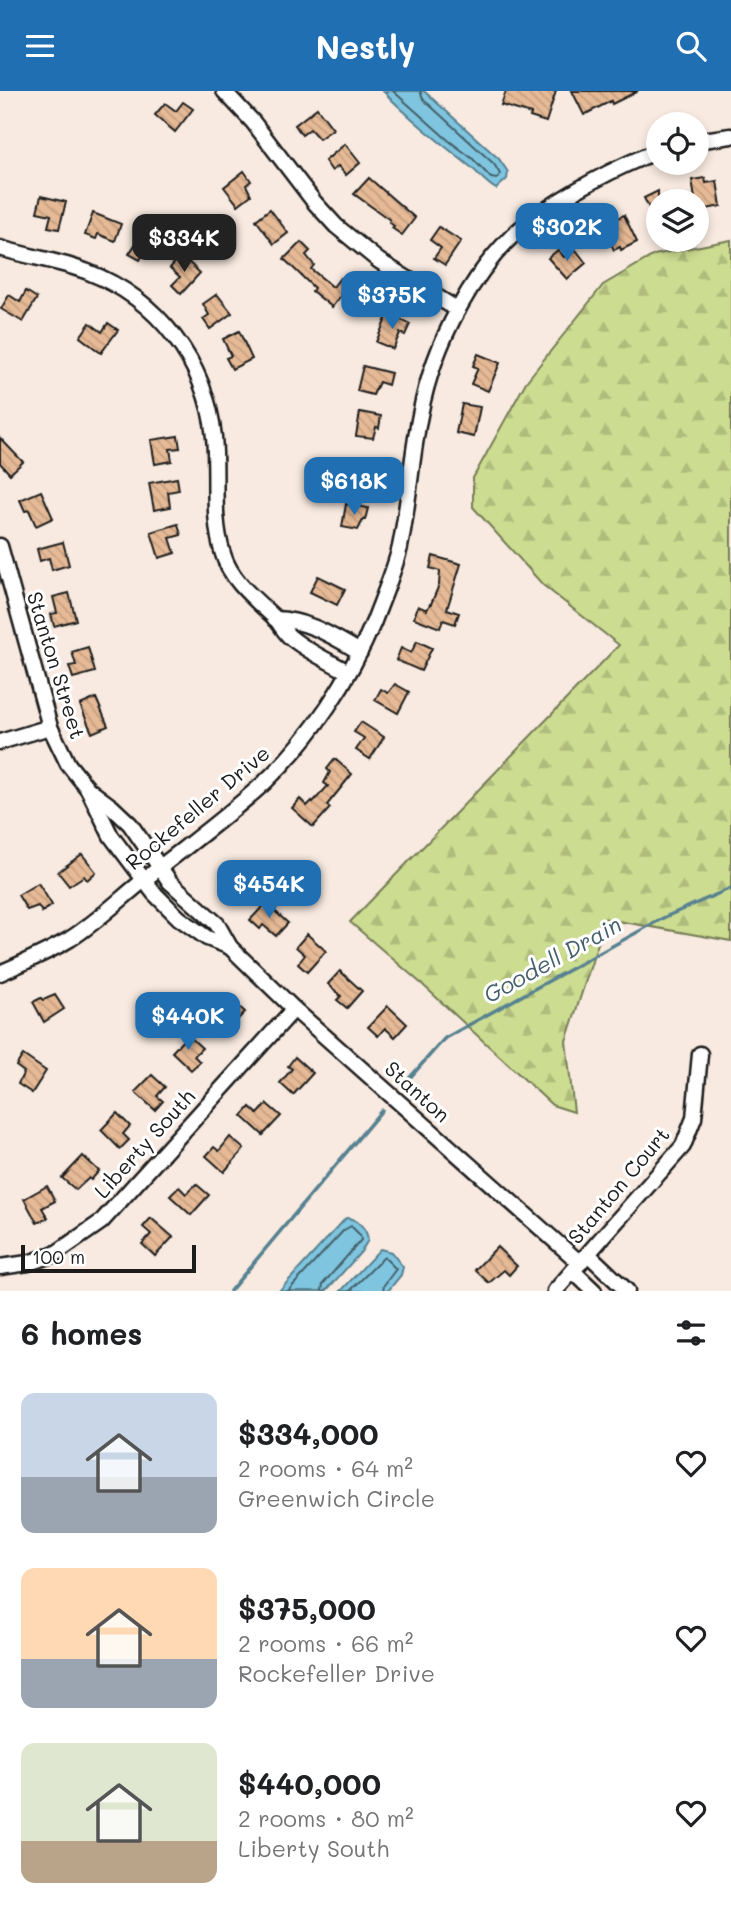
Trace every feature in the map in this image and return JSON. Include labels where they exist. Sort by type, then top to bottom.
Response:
[{"type":"street","points":[[225,91],[336,226],[379,261],[458,310]]},
{"type":"street","points":[[709,139],[731,136]]},
{"type":"street","name":"Rockefeller Drive","points":[[0,973],[70,939],[267,780],[299,745],[360,652],[399,550],[426,388],[458,310],[487,266],[530,221],[582,187],[646,155]]},
{"type":"street","points":[[0,248],[85,271],[115,283],[159,319],[197,371],[212,421],[217,468],[216,512],[223,555],[244,588],[289,636],[348,672]]},
{"type":"street","name":"Stanton Street","points":[[0,546],[50,727],[68,764],[88,789],[130,824],[170,882],[217,924],[230,947]]},
{"type":"street","points":[[275,619],[294,619],[314,626],[360,652]]},
{"type":"street","points":[[0,741],[50,727]]},
{"type":"street","name":"Stanton Street","points":[[88,789],[111,836],[144,880],[179,918],[207,938],[230,947]]},
{"type":"street","name":"Stanton","points":[[230,947],[294,1009],[580,1263]]},
{"type":"street","name":"Liberty South","points":[[0,1267],[28,1263],[55,1254],[101,1222],[294,1009]]},
{"type":"street","name":"Stanton Court","points":[[555,1291],[683,1146],[694,1118],[700,1054]]},
{"type":"street","points":[[580,1263],[594,1291]]},
{"type":"street","points":[[580,1263],[627,1291]]},
{"type":"green space","points":[[731,240],[731,941],[606,919],[566,1041],[574,1112],[552,1105],[423,985],[350,922],[619,645],[543,585],[473,507],[473,478],[526,382],[603,285],[654,255],[669,252],[709,252],[709,244]]},
{"type":"water","points":[[383,91],[424,91],[499,159],[508,172],[507,179],[496,189],[413,120]]},
{"type":"water","points":[[346,1218],[361,1225],[368,1240],[361,1252],[326,1291],[279,1291]]},
{"type":"water","points":[[380,1249],[391,1252],[403,1267],[401,1275],[388,1291],[341,1291]]},
{"type":"building","points":[[506,91],[556,91],[546,122],[530,117],[531,114],[501,105]]},
{"type":"building","points":[[572,91],[638,91],[584,115]]},
{"type":"building","points":[[183,102],[193,109],[175,132],[155,115],[165,103],[176,111]]},
{"type":"building","points":[[317,108],[333,129],[319,139],[310,129],[302,135],[295,125]]},
{"type":"building","points":[[345,144],[360,163],[346,175],[338,166],[332,171],[325,161]]},
{"type":"building","points":[[244,171],[251,181],[246,185],[251,195],[238,205],[224,187]]},
{"type":"building","points":[[369,178],[415,218],[402,235],[392,228],[394,226],[390,220],[354,194]]},
{"type":"building","points":[[705,178],[706,183],[717,181],[721,206],[709,208],[709,189],[693,189],[692,180]]},
{"type":"building","points":[[41,196],[66,202],[59,229],[48,227],[51,215],[37,212]]},
{"type":"building","points":[[270,209],[288,233],[274,244],[256,220]]},
{"type":"building","points":[[93,213],[121,224],[115,241],[98,234],[96,239],[85,235]]},
{"type":"building","points":[[611,215],[613,220],[624,215],[637,242],[621,250],[620,247],[614,250],[600,221]]},
{"type":"building","points":[[439,227],[461,241],[445,265],[434,258],[441,248],[430,240]]},
{"type":"building","points":[[144,231],[166,244],[156,260],[144,253],[140,260],[129,254]]},
{"type":"building","points":[[301,242],[310,251],[306,255],[314,265],[311,269],[333,287],[340,278],[349,285],[332,307],[312,291],[314,288],[284,259]]},
{"type":"building","points":[[558,250],[564,257],[576,250],[586,263],[567,279],[548,258]]},
{"type":"building","points":[[181,255],[200,273],[181,294],[172,285],[180,277],[170,268]]},
{"type":"building","points":[[26,291],[37,298],[23,322],[1,309],[9,295],[20,302]]},
{"type":"building","points":[[217,294],[232,313],[210,329],[203,319],[209,315],[203,304]]},
{"type":"building","points":[[388,314],[410,324],[405,335],[400,333],[393,349],[376,342]]},
{"type":"building","points":[[90,323],[102,332],[108,323],[118,330],[101,353],[80,337]]},
{"type":"building","points":[[239,331],[252,359],[232,369],[226,358],[231,356],[223,339]]},
{"type":"building","points":[[478,354],[500,363],[488,391],[471,384],[478,368],[473,366]]},
{"type":"building","points":[[363,366],[391,373],[388,385],[379,382],[373,395],[357,391]]},
{"type":"building","points":[[462,404],[480,407],[474,437],[456,433]]},
{"type":"building","points":[[360,412],[381,416],[379,428],[376,427],[373,438],[356,436]]},
{"type":"building","points":[[178,436],[180,448],[170,449],[172,461],[155,464],[151,440]]},
{"type":"building","points":[[0,438],[23,462],[10,474],[0,463]]},
{"type":"building","points":[[347,457],[374,460],[373,472],[362,471],[360,485],[343,483]]},
{"type":"building","points":[[177,478],[179,490],[168,492],[170,507],[154,510],[149,483]]},
{"type":"building","points":[[41,491],[53,518],[36,526],[29,510],[25,511],[20,500]]},
{"type":"building","points":[[346,504],[368,508],[365,520],[358,530],[342,527]]},
{"type":"building","points":[[178,524],[181,535],[170,538],[175,553],[159,558],[151,532]]},
{"type":"building","points":[[63,542],[69,565],[52,570],[49,558],[40,561],[37,549]]},
{"type":"building","points":[[433,556],[461,564],[447,609],[459,613],[455,624],[443,620],[440,628],[414,618],[418,606],[427,610],[439,585],[440,571],[430,568]]},
{"type":"building","points":[[318,576],[345,589],[337,605],[310,592]]},
{"type":"building","points":[[69,593],[76,620],[54,626],[51,614],[57,613],[53,597]]},
{"type":"building","points":[[417,641],[432,648],[421,671],[396,660],[401,648],[411,653]]},
{"type":"building","points":[[88,647],[95,672],[73,678],[69,666],[76,665],[72,652]]},
{"type":"building","points":[[395,684],[409,692],[398,713],[375,700],[381,689],[388,693]]},
{"type":"building","points":[[96,698],[108,726],[92,733],[80,705]]},
{"type":"building","points":[[361,722],[384,737],[370,759],[356,750],[364,738],[354,732]]},
{"type":"building","points":[[335,759],[352,774],[327,805],[330,808],[313,827],[292,808],[300,799],[307,806],[328,786],[324,783],[330,772],[327,769]]},
{"type":"building","points":[[82,854],[96,872],[87,880],[84,876],[69,886],[58,872]]},
{"type":"building","points":[[38,883],[52,905],[42,912],[38,906],[27,910],[18,895]]},
{"type":"building","points":[[266,903],[288,923],[276,936],[263,925],[260,929],[250,920]]},
{"type":"building","points":[[307,934],[326,951],[307,972],[298,964],[305,955],[296,947]]},
{"type":"building","points":[[340,971],[362,991],[347,1008],[337,1000],[341,996],[328,984]]},
{"type":"building","points":[[55,995],[64,1009],[44,1022],[33,1002]]},
{"type":"building","points":[[227,996],[245,1012],[236,1021],[232,1017],[220,1030],[207,1018]]},
{"type":"building","points":[[388,1006],[407,1024],[395,1037],[385,1028],[378,1036],[368,1027]]},
{"type":"building","points":[[188,1035],[202,1048],[194,1056],[200,1062],[191,1070],[172,1052]]},
{"type":"building","points":[[23,1055],[46,1071],[32,1093],[18,1084],[24,1072],[16,1066]]},
{"type":"building","points":[[295,1057],[313,1073],[293,1095],[280,1083],[292,1069],[288,1066]]},
{"type":"building","points":[[152,1075],[165,1087],[157,1096],[163,1101],[155,1110],[135,1092]]},
{"type":"building","points":[[267,1104],[281,1116],[263,1135],[242,1116],[250,1107],[258,1114]]},
{"type":"building","points":[[117,1113],[130,1126],[123,1134],[129,1140],[120,1149],[101,1130]]},
{"type":"building","points":[[230,1137],[244,1149],[224,1172],[206,1156],[214,1147],[219,1151]]},
{"type":"building","points":[[83,1156],[99,1171],[76,1190],[62,1178]]},
{"type":"building","points":[[196,1184],[209,1195],[191,1215],[170,1196],[179,1187],[186,1194]]},
{"type":"building","points":[[47,1186],[55,1201],[42,1208],[48,1218],[37,1223],[24,1199]]},
{"type":"building","points":[[151,1218],[173,1237],[155,1256],[142,1244],[151,1234],[143,1227]]},
{"type":"building","points":[[497,1247],[517,1266],[509,1275],[504,1270],[489,1283],[475,1270]]},
{"type":"waterway","name":"Goodell Drain","points":[[406,1082],[445,1038],[665,917],[731,888]]},
{"type":"waterway","name":"Goodell Drain","points":[[230,1291],[382,1110]]}]
